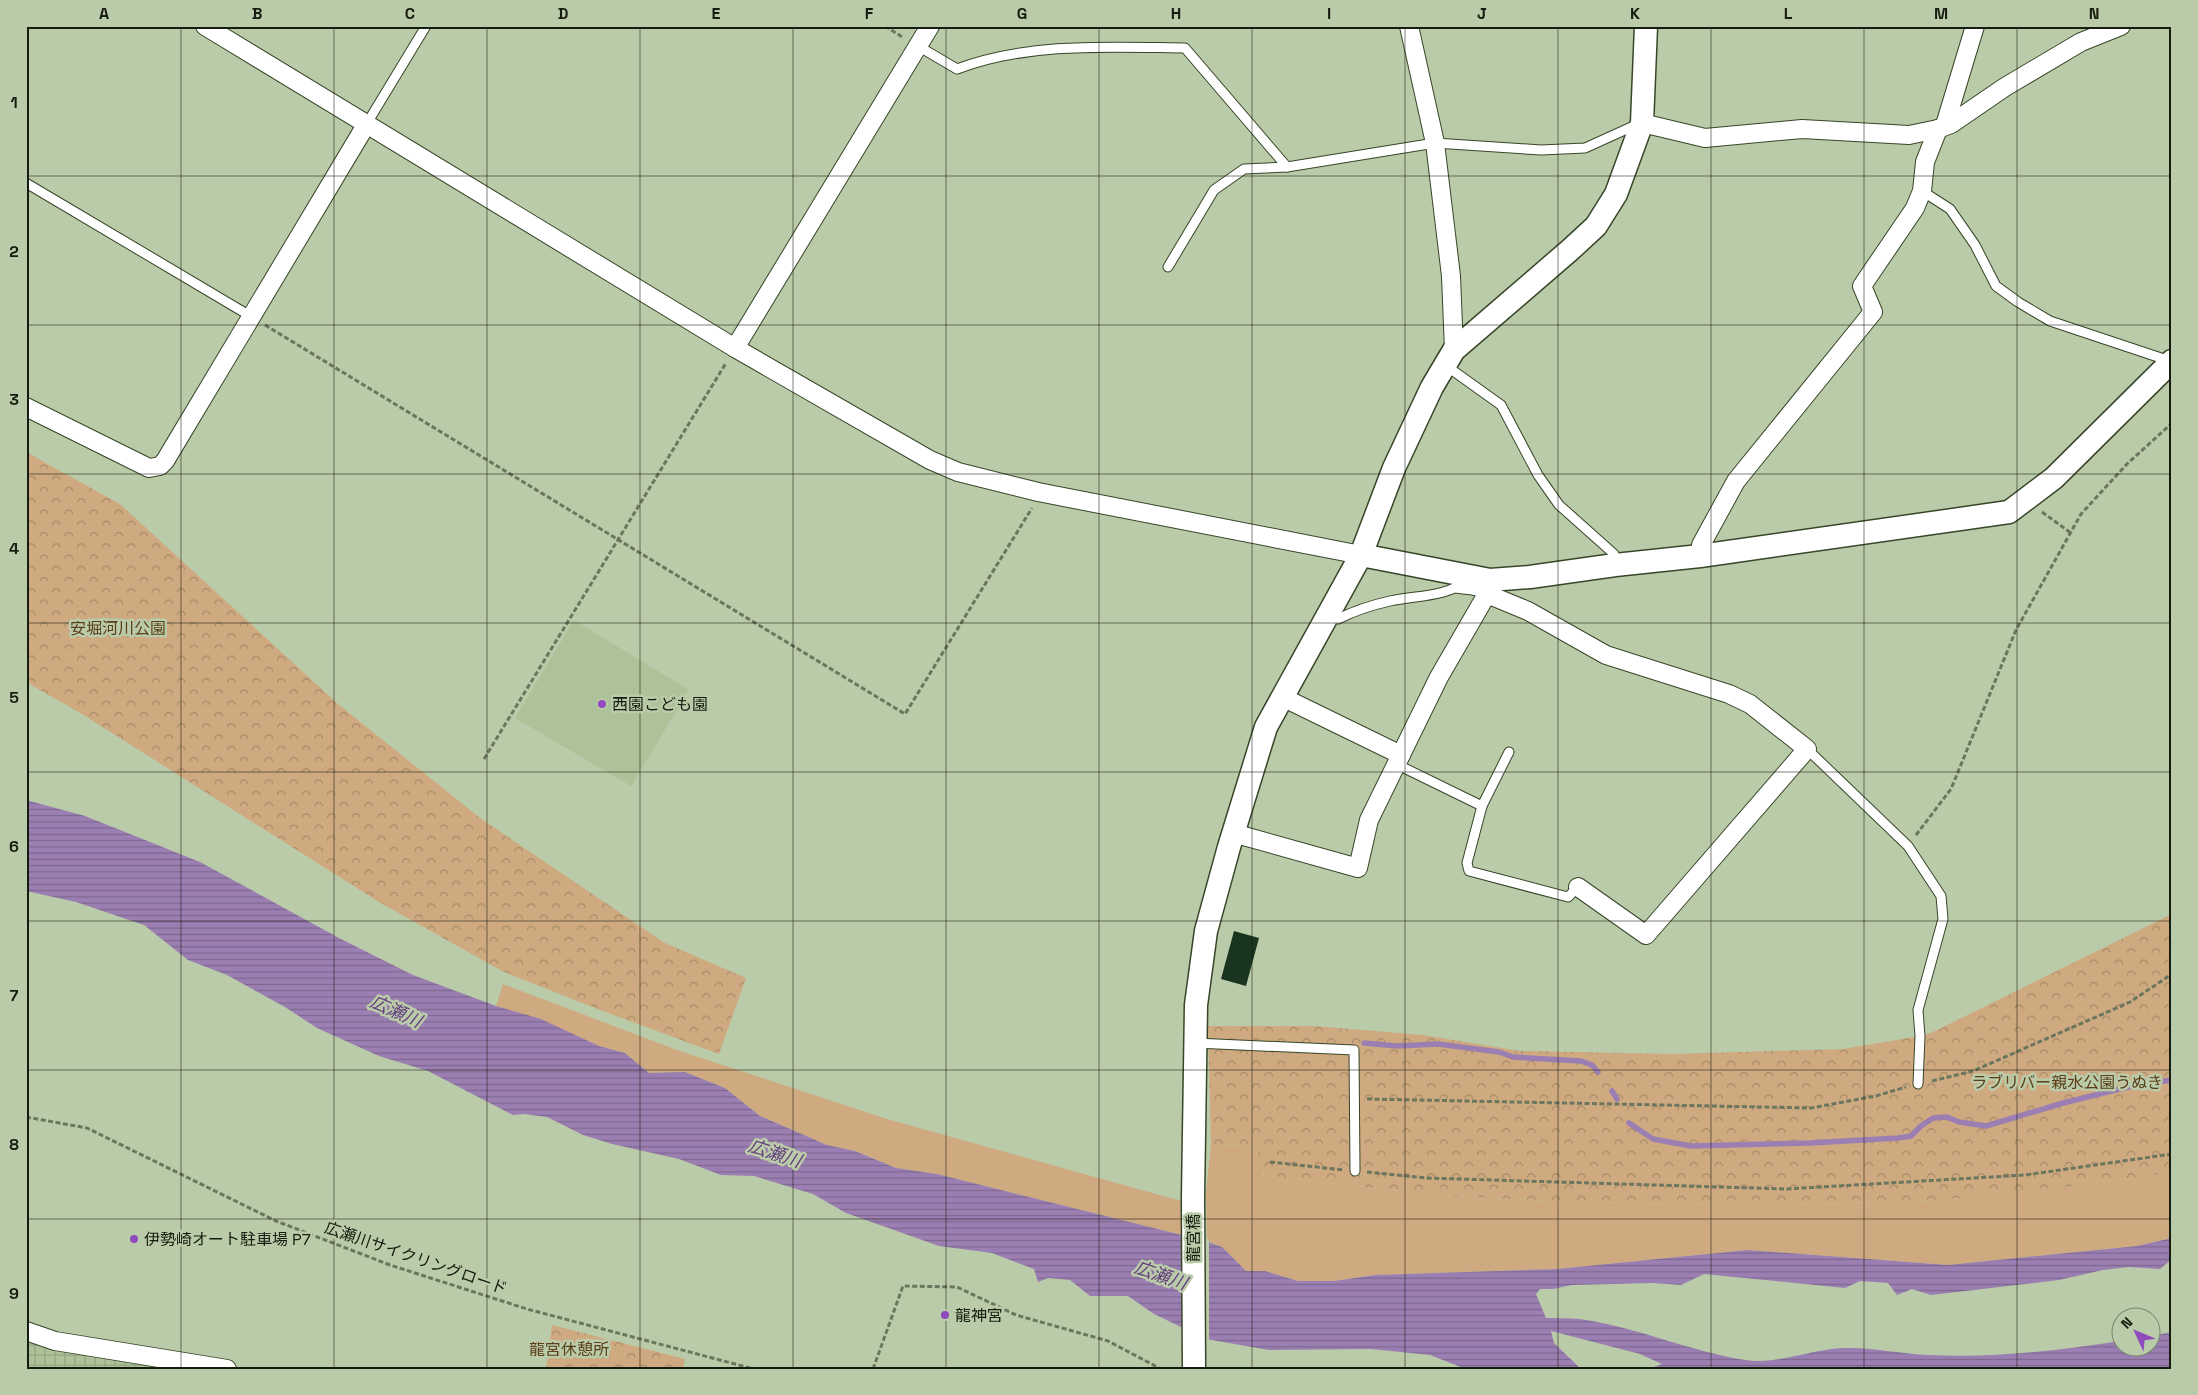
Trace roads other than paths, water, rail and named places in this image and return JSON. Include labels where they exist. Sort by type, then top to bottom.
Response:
[{"type":"street","points":[[205,26],[735,348],[930,460],[958,472],[1038,492],[1361,555],[1476,585],[1528,611],[1606,655],[1729,694],[1750,704],[1807,749],[1646,935],[1578,887]]},
{"type":"street","points":[[735,348],[930,26]]},
{"type":"street","points":[[1409,26],[1435,143],[1451,276],[1449,358]]},
{"type":"street","name":"龍宮橋","points":[[1194,1369],[1193,1198],[1196,1005],[1206,931],[1233,833],[1266,727],[1361,555],[1394,468],[1432,387],[1449,358],[1596,226],[1616,194],[1642,123],[1646,26]]},
{"type":"street","points":[[1700,556],[1702,545],[1736,481],[1873,312],[1862,286],[1915,208],[1922,191],[1925,162],[1942,127],[1976,26]]},
{"type":"street","points":[[1642,123],[1705,138],[1802,129],[1909,135],[1942,127],[1962,117],[2005,86],[2081,42],[2121,26]]},
{"type":"street","points":[[26,407],[149,468],[160,466],[165,461],[252,317],[366,125]]},
{"type":"street","points":[[1476,585],[1615,565],[1700,556],[2009,512],[2054,478],[2169,371]]},
{"type":"street","points":[[1233,833],[1358,868],[1369,820],[1439,677],[1476,585]]},
{"type":"street","points":[[1282,697],[1398,760]]},
{"type":"street","points":[[26,1331],[54,1341],[227,1369]]},
{"type":"lane","points":[[366,125],[426,26]]},
{"type":"lane","points":[[918,46],[957,69],[982,59],[1079,46],[1185,48],[1287,167]]},
{"type":"lane","points":[[1168,266],[1214,190],[1244,169],[1287,167],[1435,143],[1541,150],[1585,148],[1642,123]]},
{"type":"lane","points":[[26,183],[252,317]]},
{"type":"lane","points":[[1922,191],[1950,209],[1975,245],[1996,286],[2018,302],[2050,320],[2169,371]]},
{"type":"lane","points":[[1449,358],[1500,405],[1538,475],[1559,506],[1614,554],[1615,565]]},
{"type":"lane","points":[[1328,615],[1338,619],[1350,613],[1391,601],[1476,585]]},
{"type":"lane","points":[[1807,749],[1908,846],[1940,896],[1944,919],[1918,1010],[1920,1036],[1918,1084]]},
{"type":"lane","points":[[1508,752],[1482,806],[1467,863],[1469,871],[1568,897],[1578,887]]},
{"type":"lane","points":[[1398,760],[1482,806]]},
{"type":"lane","points":[[1195,1043],[1354,1050],[1355,1171]]},
{"type":"water","name":"広瀬川","points":[[26,800],[85,816],[200,862],[339,938],[413,975],[496,1006],[541,1019],[599,1046],[625,1053],[649,1073],[685,1072],[725,1088],[760,1116],[827,1145],[855,1151],[896,1168],[937,1174],[1206,1241],[1222,1247],[1246,1271],[1265,1271],[1298,1281],[1334,1281],[1375,1275],[1557,1269],[1748,1250],[1948,1265],[2137,1246],[2172,1238],[2172,1259],[2160,1269],[2129,1267],[2103,1270],[2059,1280],[1931,1295],[1912,1289],[1897,1295],[1888,1283],[1860,1281],[1845,1288],[1704,1274],[1681,1285],[1653,1283],[1572,1285],[1553,1289],[1540,1289],[1536,1294],[1546,1318],[1580,1319],[1601,1323],[1703,1351],[1745,1360],[1771,1360],[1837,1348],[1953,1356],[2025,1353],[2110,1342],[2110,1358],[2160,1358],[2160,1334],[2172,1332],[2172,1369],[1630,1369],[1654,1367],[1662,1364],[1640,1354],[1551,1331],[1554,1343],[1581,1369],[1466,1369],[1430,1355],[1371,1349],[1269,1350],[1206,1339],[1154,1314],[1128,1296],[1090,1296],[1070,1280],[1048,1278],[1038,1282],[1034,1269],[992,1253],[939,1246],[846,1213],[813,1194],[754,1176],[721,1175],[679,1159],[612,1144],[583,1135],[547,1117],[524,1114],[513,1115],[428,1071],[379,1056],[317,1028],[285,1007],[227,975],[188,960],[144,925],[76,902],[26,891]]},
{"type":"waterway","points":[[1364,1043],[1397,1046],[1438,1044],[1499,1052],[1513,1057],[1581,1061],[1592,1065],[1598,1072]]},
{"type":"waterway","points":[[1629,1123],[1653,1139],[1691,1146],[1810,1143],[1898,1138],[1911,1136],[1933,1118],[1947,1117],[1959,1122],[1986,1126],[2063,1103],[2136,1085],[2172,1080]]},
{"type":"waterway","points":[[1612,1091],[1617,1099]]},
{"type":"place","name":"西園こども園","points":[[602,704]]},
{"type":"place","name":"伊勢崎オート駐車場 P7","points":[[134,1239]]},
{"type":"place","name":"龍神宮","points":[[945,1315]]},
{"type":"park label","name":"安堀河川公園","points":[[118,628]]},
{"type":"park label","name":"ラブリバー親水公園うぬき","points":[[2067,1082]]},
{"type":"park label","name":"龍宮休憩所","points":[[569,1349]]}]
